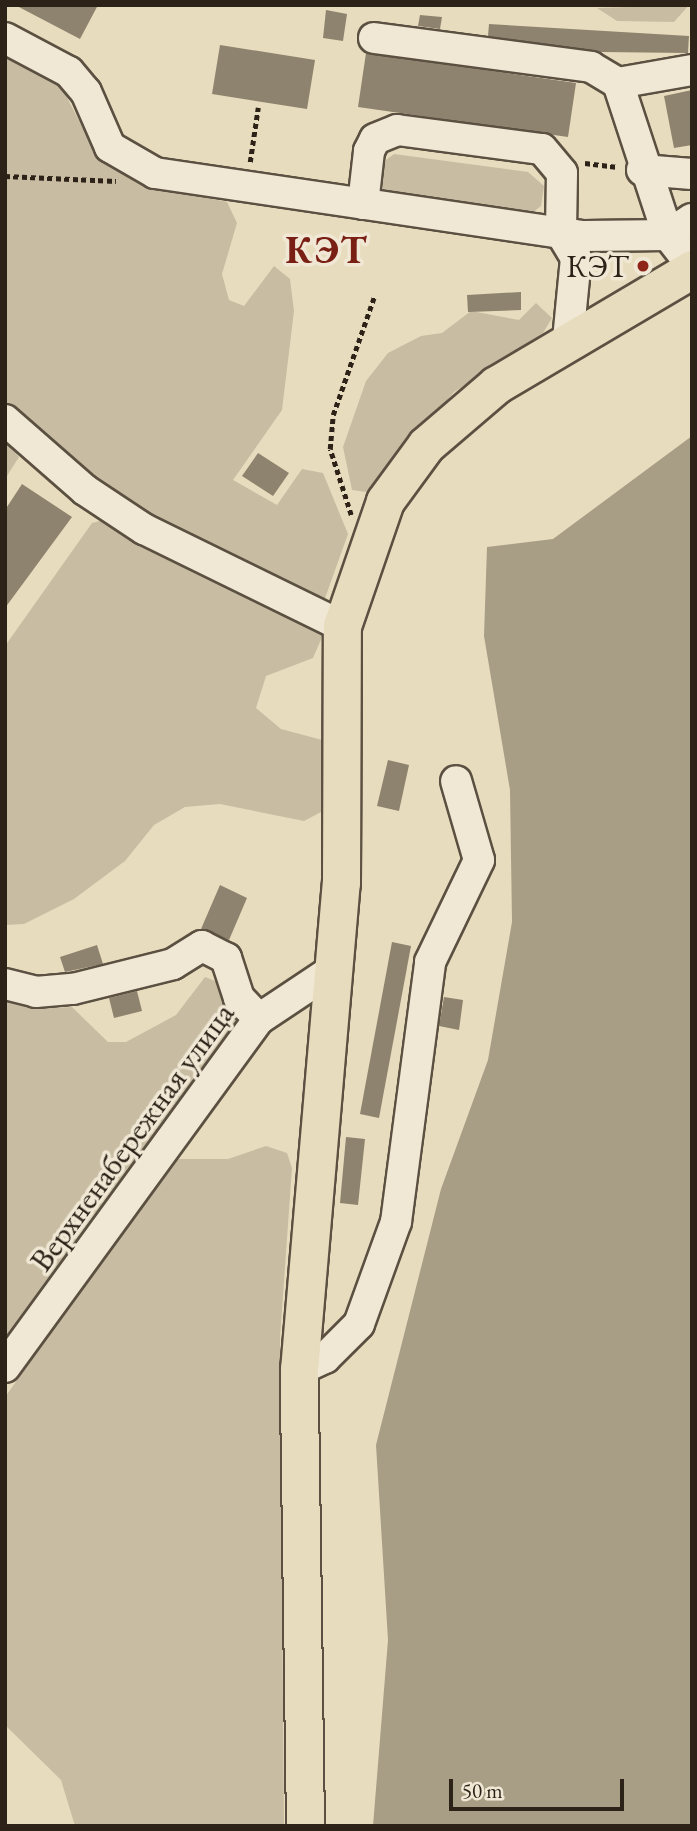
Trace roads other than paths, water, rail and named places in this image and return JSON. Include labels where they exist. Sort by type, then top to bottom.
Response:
[{"type":"main road","points":[[306,1826],[299,1370],[334,969],[344,802],[342,626],[365,544],[385,500],[426,445],[466,406],[568,339],[692,267]]},
{"type":"street","points":[[5,38],[69,72],[86,92],[110,147],[155,173],[561,233],[680,227]]},
{"type":"street","points":[[374,38],[591,67],[618,83],[692,70]]},
{"type":"street","points":[[618,83],[642,170],[680,227],[692,267]]},
{"type":"street","points":[[363,204],[369,151],[374,139],[397,130],[542,149],[556,159],[562,173],[561,233],[576,258],[568,339]]},
{"type":"street","points":[[642,170],[692,174]]},
{"type":"street","points":[[5,420],[85,490],[144,529],[342,626]]},
{"type":"street","points":[[299,1370],[325,1358],[359,1324],[396,1222],[430,962],[479,860],[456,780]]},
{"type":"street","points":[[5,984],[36,992],[73,989],[173,964],[202,946],[226,958],[239,998],[259,1019]]},
{"type":"street","name":"Верхненабережная улица","points":[[5,1367],[259,1019],[334,969]]},
{"type":"place","name":"КЭТ","points":[[643,266]]},
{"type":"district","name":"КЭТ","points":[[327,250]]}]
